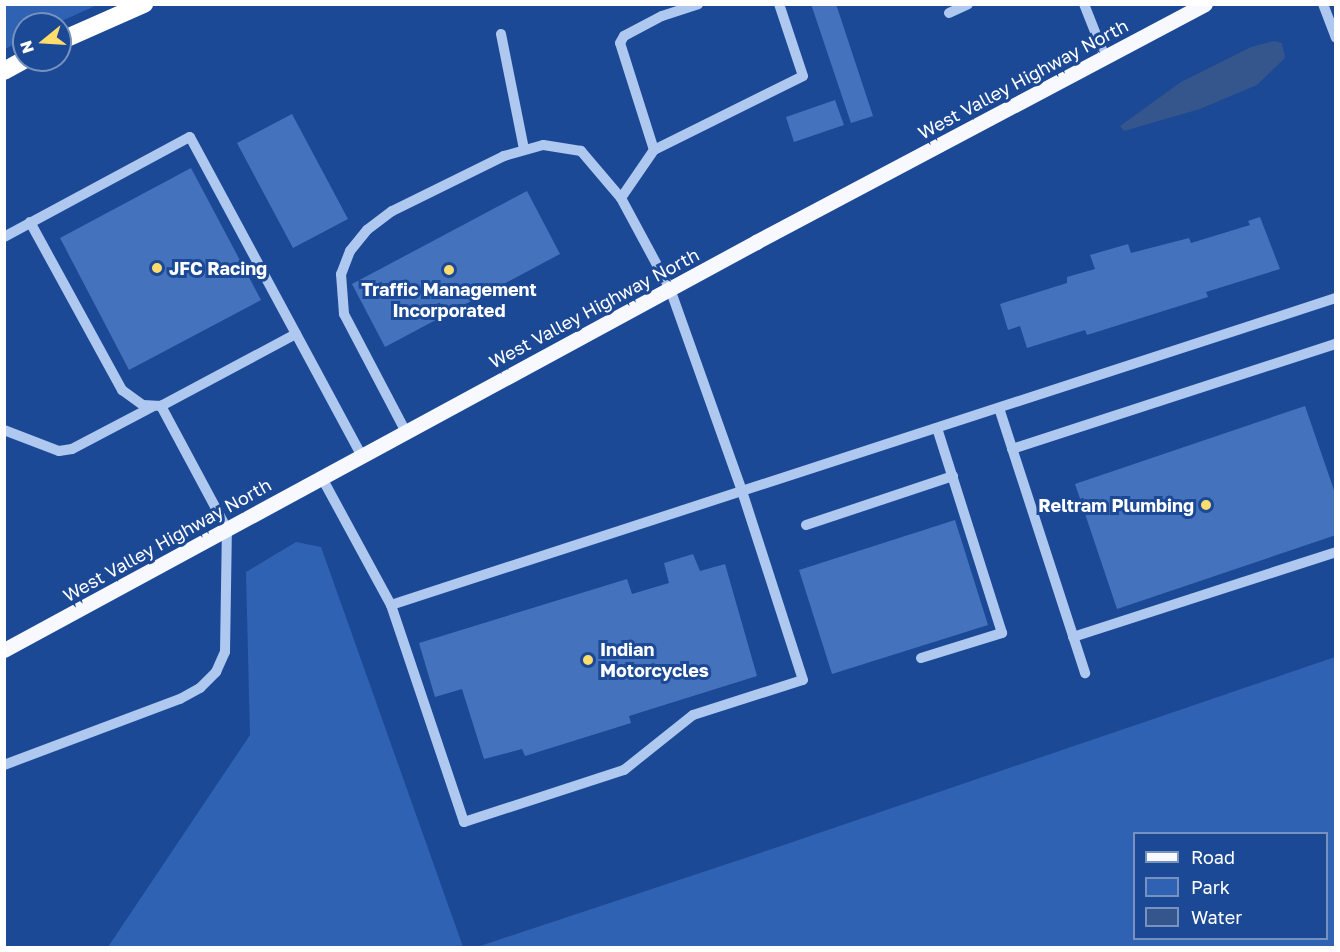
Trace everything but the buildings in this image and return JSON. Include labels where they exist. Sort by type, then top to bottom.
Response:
[{"type":"highway","points":[[72,36],[144,4]]},
{"type":"main road","name":"West Valley Highway North","points":[[4,650],[670,289],[1205,4]]},
{"type":"lane","points":[[654,150],[620,43],[624,36],[662,16],[698,4]]},
{"type":"lane","points":[[621,198],[654,150],[803,76],[778,4]]},
{"type":"lane","points":[[949,13],[969,4]]},
{"type":"lane","points":[[1084,4],[1105,57]]},
{"type":"lane","points":[[1323,4],[1335,38]]},
{"type":"lane","points":[[501,34],[524,149]]},
{"type":"lane","points":[[4,237],[190,138],[362,456]]},
{"type":"lane","points":[[322,478],[391,605],[464,822],[624,770],[693,716],[803,680],[742,491],[670,289],[621,198],[581,151],[557,144],[524,149],[474,169],[392,211],[357,241],[341,274],[341,301],[365,355],[406,432]]},
{"type":"lane","points":[[30,222],[122,390],[143,405],[157,407]]},
{"type":"lane","points":[[391,605],[1335,298]]},
{"type":"lane","points":[[4,430],[58,451],[72,449],[296,334]]},
{"type":"lane","points":[[1012,449],[1335,344]]},
{"type":"lane","points":[[4,765],[180,699],[200,688],[216,672],[225,652],[228,629],[227,529],[157,407]]},
{"type":"lane","points":[[999,408],[1085,673]]},
{"type":"lane","points":[[921,658],[1002,633],[937,428]]},
{"type":"lane","points":[[806,525],[953,477]]},
{"type":"lane","points":[[1073,637],[1335,552]]},
{"type":"green space","points":[[5,4],[97,4],[72,16],[72,12],[12,12],[12,45],[5,49]]},
{"type":"green space","points":[[296,542],[321,547],[463,947],[108,947],[250,735],[246,572]]},
{"type":"green space","points":[[1335,657],[1335,947],[477,947],[775,848]]},
{"type":"water","points":[[1274,41],[1282,43],[1285,58],[1257,85],[1200,109],[1124,131],[1120,126],[1181,82],[1251,47]]},
{"type":"place","name":"JFC Racing","points":[[157,268]]},
{"type":"place","name":"Traffic Management Incorporated","points":[[449,270]]},
{"type":"place","name":"Reltram Plumbing","points":[[1206,505]]},
{"type":"place","name":"Indian Motorcycles","points":[[588,660]]}]
